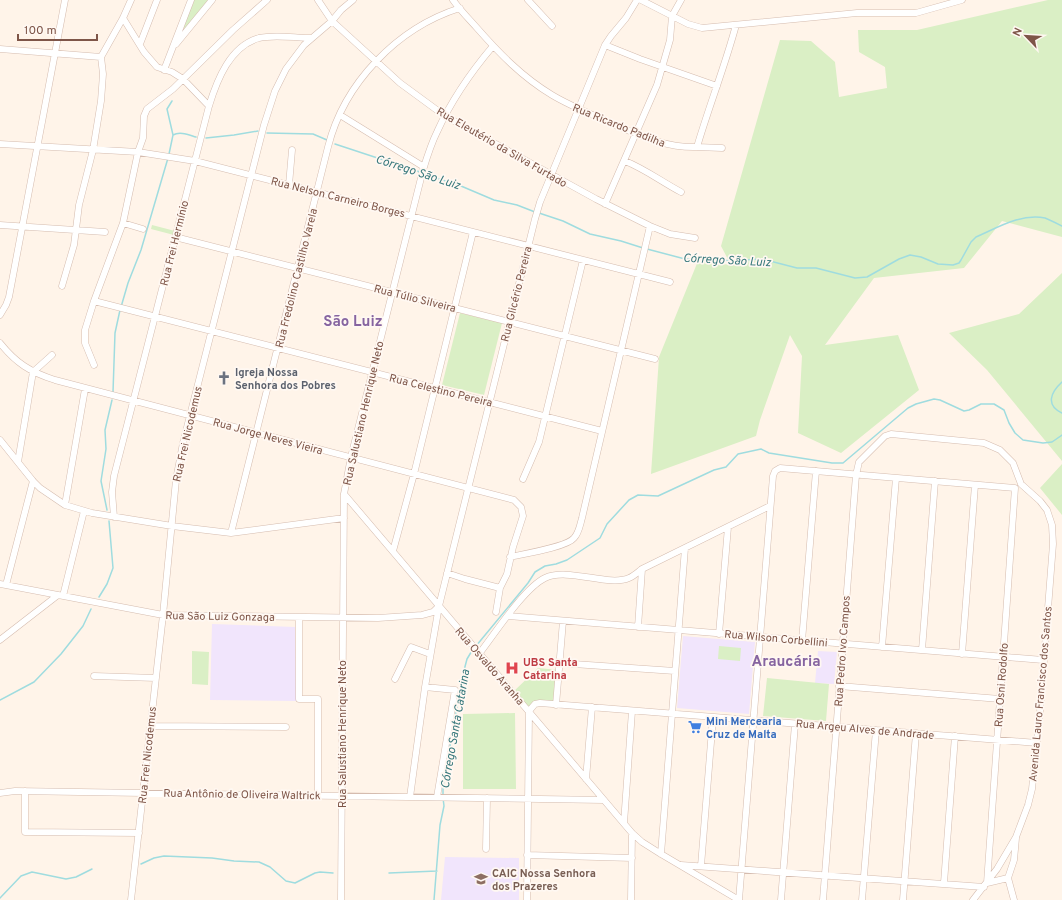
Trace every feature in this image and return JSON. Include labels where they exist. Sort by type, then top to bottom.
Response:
[{"type":"street","points":[[0,315],[9,296],[65,0]]},
{"type":"street","points":[[62,286],[74,245],[79,205],[93,150],[103,88],[101,57],[123,18],[131,0]]},
{"type":"street","points":[[140,44],[156,0]]},
{"type":"street","points":[[164,70],[191,0]]},
{"type":"street","points":[[172,49],[212,0]]},
{"type":"street","points":[[94,365],[86,349],[86,330],[94,301],[123,223],[142,138],[144,116],[147,109],[184,79],[236,27],[267,0]]},
{"type":"street","name":"Rua Eleutério da Silva Furtado","points":[[318,0],[332,21],[400,83],[445,116],[605,204],[650,226],[670,234],[695,238]]},
{"type":"street","name":"Rua Frei Nicodemus","points":[[131,900],[179,463],[190,415],[264,126],[275,91],[286,70],[304,45],[332,21],[341,10],[353,0]]},
{"type":"street","name":"Rua Ricardo Padilha","points":[[453,0],[509,63],[534,84],[563,101],[636,134],[676,147],[722,148]]},
{"type":"street","points":[[528,0],[552,26]]},
{"type":"street","name":"Rua Glicério Pereira","points":[[410,797],[425,686],[439,606],[538,208],[605,45],[626,18],[637,0]]},
{"type":"street","points":[[640,0],[688,24],[702,28],[857,13],[916,13],[962,0]]},
{"type":"street","points":[[605,204],[625,161],[663,67],[670,40],[672,16],[681,0]]},
{"type":"street","name":"Rua Fredolino Castilho Varela","points":[[231,533],[330,136],[340,115],[361,80],[376,61],[393,45],[415,29],[436,17],[460,8]]},
{"type":"street","points":[[123,18],[157,67],[172,72],[184,79],[209,106]]},
{"type":"street","points":[[697,148],[728,57],[736,25]]},
{"type":"street","name":"Rua Frei Hermínio","points":[[114,517],[112,501],[113,483],[175,237],[216,84],[229,60],[246,44],[259,38],[312,38]]},
{"type":"street","points":[[605,45],[717,86]]},
{"type":"street","name":"Rua Salustiano Henrique Neto","points":[[341,900],[344,494],[351,457],[423,169],[436,133],[445,116],[464,83],[493,46]]},
{"type":"street","points":[[0,49],[101,57]]},
{"type":"street","points":[[340,115],[423,169]]},
{"type":"street","name":"Rua Nelson Carneiro Borges","points":[[0,144],[138,152],[195,161],[670,282]]},
{"type":"street","points":[[290,185],[292,150]]},
{"type":"street","points":[[625,161],[640,167],[665,184],[681,192]]},
{"type":"street","points":[[123,223],[143,229]]},
{"type":"street","points":[[0,225],[105,232]]},
{"type":"street","points":[[496,612],[500,588],[508,574],[510,557],[564,544],[573,540],[581,523],[650,226]]},
{"type":"street","points":[[393,552],[414,474],[473,232]]},
{"type":"street","name":"Rua Túlio Silveira","points":[[175,237],[655,359]]},
{"type":"street","points":[[522,480],[538,446],[583,260]]},
{"type":"street","name":"Rua Celestino Pereira","points":[[94,301],[602,431]]},
{"type":"street","name":"Rua Jorge Neves Vieira","points":[[0,343],[18,362],[32,372],[55,380],[510,499],[517,502],[522,507],[523,516],[510,557]]},
{"type":"street","points":[[18,462],[32,372],[52,355]]},
{"type":"street","points":[[65,505],[85,389]]},
{"type":"street","name":"Rua Pedro Ivo Campos","points":[[822,900],[856,475],[859,462],[885,436],[891,434],[971,442],[991,446],[1007,456],[1013,464],[1021,484]]},
{"type":"street","points":[[0,440],[33,481],[48,495],[65,505],[84,511],[172,526],[231,533],[344,518]]},
{"type":"street","points":[[529,711],[632,833],[642,842],[739,900],[770,506],[773,476],[775,471],[780,468],[1015,488],[1021,484]]},
{"type":"street","points":[[802,641],[816,471]]},
{"type":"street","points":[[882,647],[896,478]]},
{"type":"street","points":[[3,585],[33,481]]},
{"type":"street","points":[[922,650],[935,481]]},
{"type":"street","name":"Avenida Lauro Francisco dos Santos","points":[[973,900],[1004,858],[1016,837],[1028,805],[1032,789],[1053,544],[1050,517],[1040,501],[1021,484]]},
{"type":"street","points":[[962,654],[975,485]]},
{"type":"street","name":"Rua Osni Rodolfo","points":[[985,885],[1015,488]]},
{"type":"street","name":"Rua Osvaldo Aranha","points":[[344,494],[529,711],[527,900]]},
{"type":"street","points":[[478,653],[530,590],[544,578],[553,575],[622,580],[629,578],[642,569],[770,506]]},
{"type":"street","points":[[0,640],[61,596],[84,511]]},
{"type":"street","points":[[720,634],[728,527]]},
{"type":"street","points":[[660,854],[685,548]]},
{"type":"street","points":[[638,627],[642,569]]},
{"type":"street","points":[[447,573],[500,588]]},
{"type":"street","name":"Rua São Luiz Gonzaga","points":[[3,585],[163,615],[299,618],[396,618],[422,615],[433,612],[439,606]]},
{"type":"street","name":"Rua Wilson Corbellini","points":[[508,616],[1043,660]]},
{"type":"street","points":[[299,618],[299,700],[318,699],[318,795]]},
{"type":"street","points":[[556,705],[563,621]]},
{"type":"street","points":[[395,679],[411,647],[430,654]]},
{"type":"street","points":[[559,663],[675,671]]},
{"type":"street","points":[[94,676],[156,678]]},
{"type":"street","points":[[425,686],[456,690],[439,797]]},
{"type":"street","points":[[839,686],[1000,699]]},
{"type":"street","name":"Rua Argeu Alves de Andrade","points":[[529,711],[535,704],[556,705],[1037,743]]},
{"type":"street","points":[[586,779],[592,708]]},
{"type":"street","points":[[624,823],[632,711]]},
{"type":"street","points":[[701,866],[713,717]]},
{"type":"street","points":[[781,900],[795,724]]},
{"type":"street","points":[[151,726],[286,727]]},
{"type":"street","points":[[862,900],[876,730]]},
{"type":"street","points":[[903,900],[916,733]]},
{"type":"street","points":[[944,883],[955,736]]},
{"type":"street","points":[[25,791],[25,832],[139,833]]},
{"type":"street","name":"Rua Antônio de Oliveira Waltrick","points":[[0,793],[25,791],[604,800]]},
{"type":"street","points":[[486,849],[487,798]]},
{"type":"street","points":[[632,833],[632,900]]},
{"type":"street","points":[[1014,900],[1008,878],[1014,860],[1016,837]]},
{"type":"street","points":[[527,855],[632,858]]},
{"type":"street","points":[[680,865],[985,885],[1008,878]]},
{"type":"shaded area","points":[[212,624],[295,627],[296,701],[210,700]]},
{"type":"shaded area","points":[[683,636],[755,642],[749,714],[677,708]]},
{"type":"shaded area","points":[[818,651],[837,652],[834,684],[815,683]]},
{"type":"shaded area","name":"CAIC Nossa Senhora dos Prazeres","points":[[445,857],[519,858],[519,900],[441,900]]},
{"type":"green space","points":[[194,0],[209,0],[185,29],[183,27]]},
{"type":"green space","points":[[1048,0],[1062,0],[1062,237],[1002,221],[964,268],[874,278],[825,345],[898,335],[919,390],[841,453],[798,433],[802,356],[790,335],[760,420],[756,436],[651,474],[659,357],[698,261],[731,265],[721,246],[780,40],[811,41],[835,62],[839,97],[887,88],[885,67],[859,52],[858,30],[917,30]]},
{"type":"green space","points":[[152,225],[175,231],[174,235],[151,229]]},
{"type":"green space","points":[[1062,273],[1062,461],[987,370],[949,333],[1019,314]]},
{"type":"green space","points":[[460,313],[502,323],[484,395],[442,385]]},
{"type":"green space","points":[[1062,464],[1062,515],[1040,488]]},
{"type":"green space","points":[[719,646],[741,648],[740,661],[718,659]]},
{"type":"green space","points":[[192,651],[209,652],[208,685],[192,684]]},
{"type":"green space","points":[[538,668],[559,670],[556,705],[540,703],[529,711],[513,692]]},
{"type":"green space","points":[[767,678],[829,684],[826,721],[763,716]]},
{"type":"green space","points":[[515,713],[516,789],[463,789],[463,714]]},
{"type":"waterway","points":[[169,154],[173,135],[167,109],[172,101]]},
{"type":"waterway","name":"Córrego São Luiz","points":[[206,138],[258,131]]},
{"type":"waterway","name":"Córrego São Luiz","points":[[173,135],[182,133],[196,137]]},
{"type":"waterway","name":"Córrego São Luiz","points":[[267,133],[313,134],[327,140]]},
{"type":"waterway","name":"Córrego São Luiz","points":[[335,144],[420,172]]},
{"type":"waterway","name":"Córrego São Luiz","points":[[121,307],[128,283],[141,250],[168,158]]},
{"type":"waterway","name":"Córrego São Luiz","points":[[424,174],[461,186],[494,200],[517,205],[535,212]]},
{"type":"waterway","name":"Córrego São Luiz","points":[[539,213],[563,221],[590,234],[643,248]]},
{"type":"waterway","name":"Córrego São Luiz","points":[[647,249],[685,259],[718,259],[730,261],[762,259],[797,268],[816,268],[855,278],[867,277],[899,259],[910,255],[921,257],[938,264],[953,265],[959,263],[971,242],[976,237],[1018,219],[1036,217],[1045,218],[1062,226]]},
{"type":"waterway","name":"Córrego São Luiz","points":[[113,392],[115,333],[120,310]]},
{"type":"waterway","name":"Córrego Santa Catarina","points":[[1062,382],[1055,390],[1052,398],[1053,406],[1062,413]]},
{"type":"waterway","name":"Córrego Santa Catarina","points":[[476,646],[528,583],[535,572],[545,566],[567,560],[600,538],[607,524],[629,500],[638,495],[658,496],[714,470],[726,467],[738,454],[761,449],[769,453],[832,463],[843,463],[908,408],[934,399],[940,400],[964,411],[981,404],[994,404],[1004,410],[1015,433],[1023,440],[1043,443],[1052,442],[1062,435]]},
{"type":"waterway","name":"Córrego São Luiz","points":[[107,510],[101,481],[106,449],[105,430],[112,400]]},
{"type":"waterway","name":"Córrego São Luiz","points":[[99,597],[107,584],[113,568],[109,521]]},
{"type":"waterway","name":"Córrego São Luiz","points":[[0,700],[34,682],[61,654],[83,626],[91,609]]},
{"type":"waterway","name":"Córrego Santa Catarina","points":[[443,795],[443,786],[462,678],[467,659],[473,649]]},
{"type":"waterway","name":"Córrego Santa Catarina","points":[[434,900],[440,825],[444,806],[443,798]]},
{"type":"waterway","points":[[141,864],[154,858],[164,856],[259,862],[270,867],[286,881],[295,883],[315,873],[333,873]]},
{"type":"waterway","points":[[0,898],[21,876],[32,872],[66,879],[76,877],[92,869]]},
{"type":"waterway","points":[[389,873],[437,871]]},
{"type":"place","name":"Igreja Nossa Senhora dos Pobres","points":[[224,378]]},
{"type":"place","name":"UBS Santa Catarina","points":[[512,668]]},
{"type":"place","name":"Mini Mercearia Cruz de Malta","points":[[695,727]]},
{"type":"place","name":"CAIC Nossa Senhora dos Prazeres","points":[[481,879]]},
{"type":"district","name":"São Luiz","points":[[353,321]]},
{"type":"district","name":"Araucária","points":[[786,661]]}]
